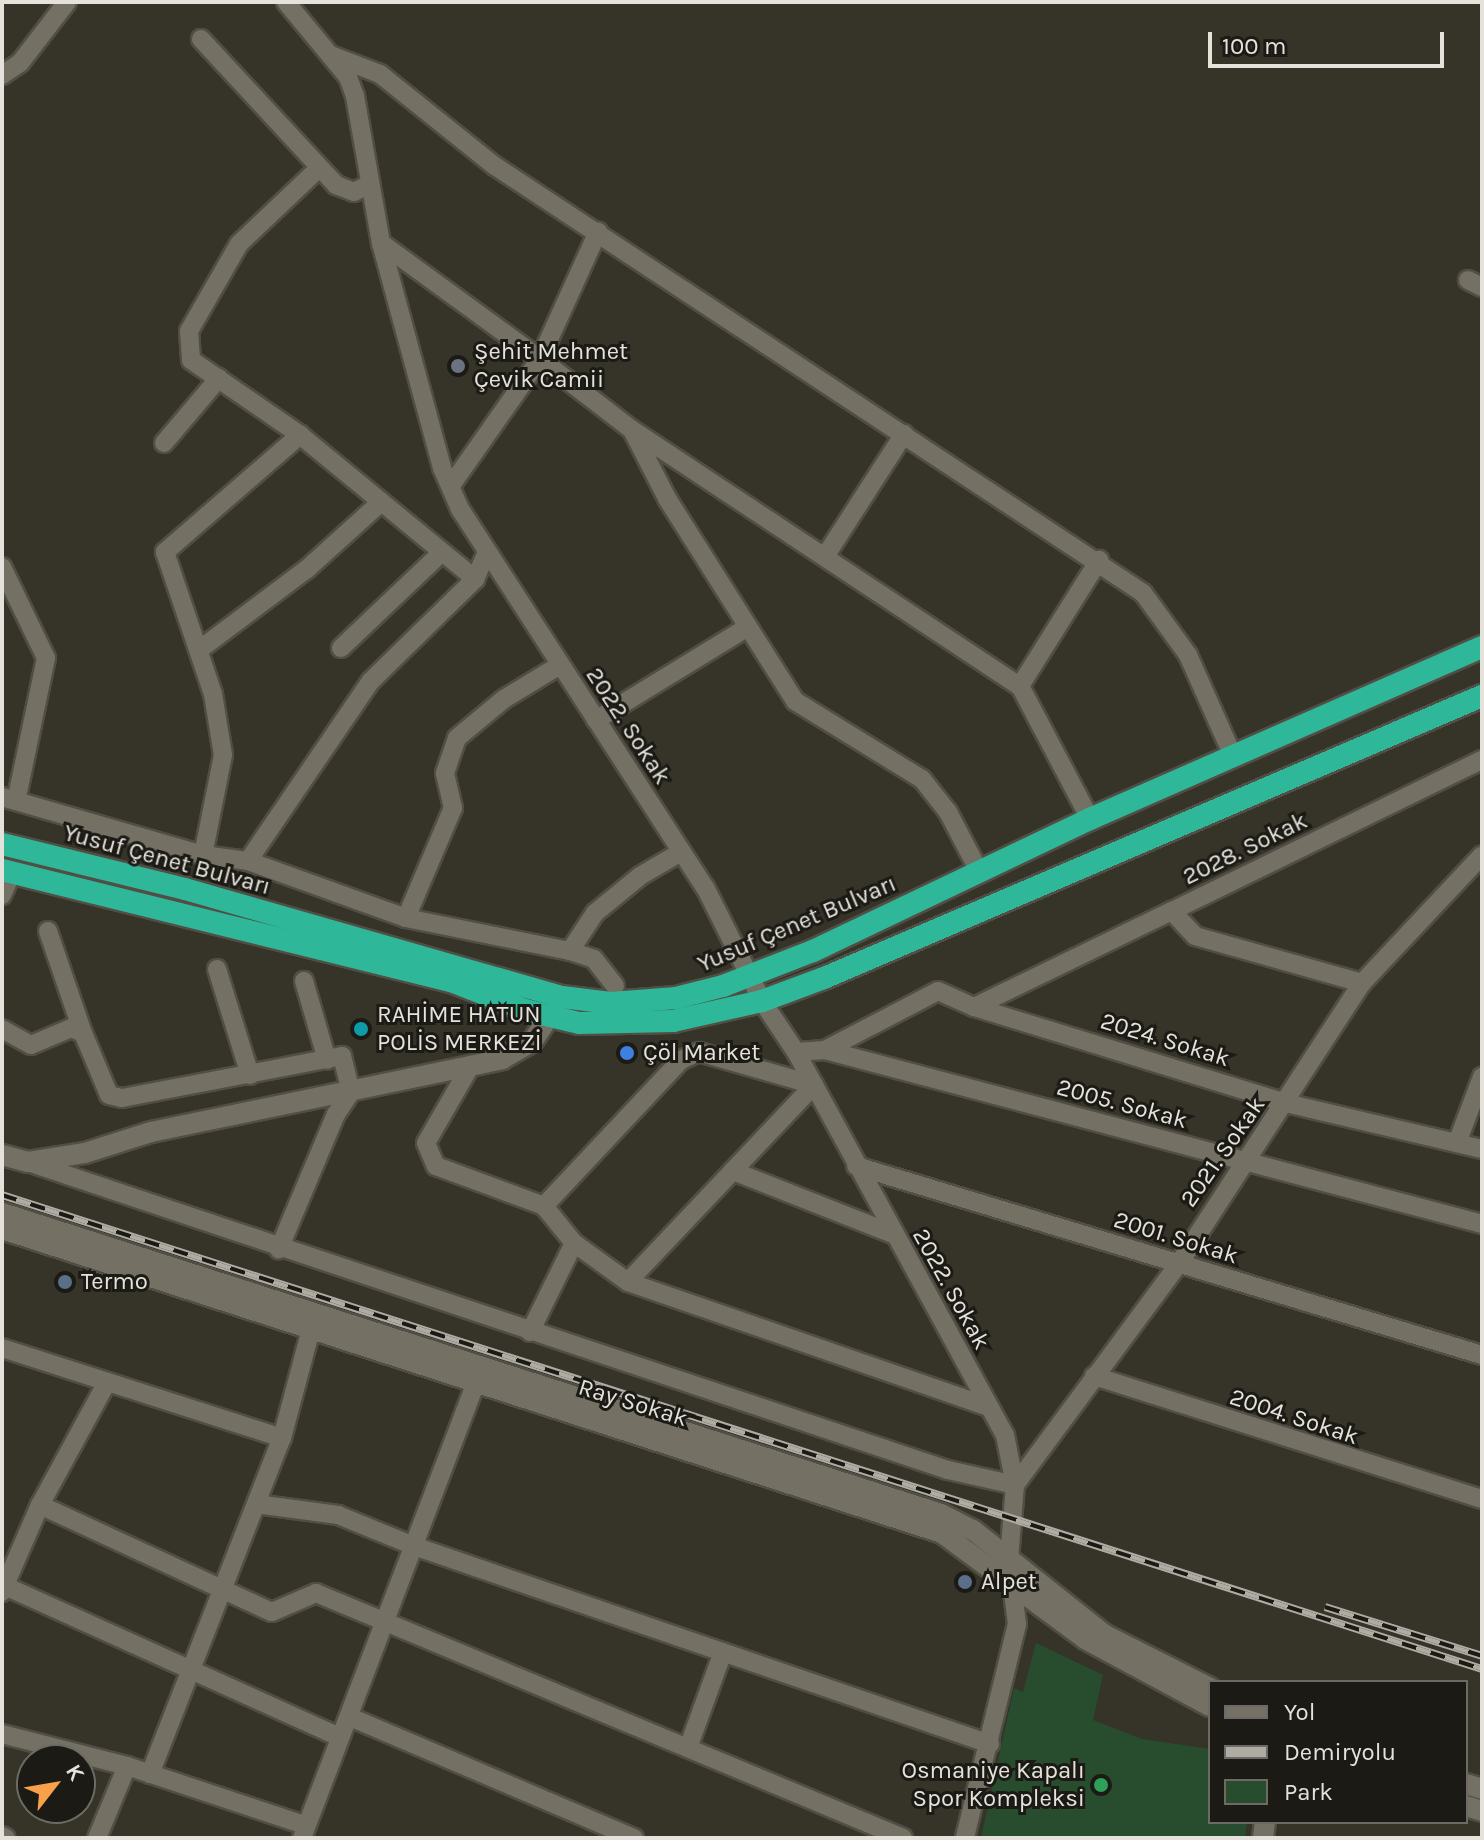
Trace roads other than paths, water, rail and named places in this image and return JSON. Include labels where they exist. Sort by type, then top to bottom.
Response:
[{"type":"highway","name":"Yusuf Çenet Bulvarı","points":[[7,872],[557,1007],[676,998],[752,976],[980,873],[1090,819],[1482,647]]},
{"type":"highway","name":"Yusuf Çenet Bulvarı","points":[[2,844],[185,889],[605,1025],[673,1021],[762,1001],[1482,696]]},
{"type":"street","points":[[2,75],[20,63],[67,2]]},
{"type":"street","name":"2022. Sokak","points":[[286,2],[331,55],[355,96],[368,185],[381,243],[442,468],[452,484],[460,509],[681,852],[752,976],[762,1001],[796,1052],[1005,1435],[1015,1485]]},
{"type":"street","points":[[201,39],[336,185],[354,192],[368,185]]},
{"type":"street","points":[[331,55],[380,74],[495,166],[1099,560],[1143,593],[1167,621],[1233,756]]},
{"type":"street","points":[[318,169],[239,244],[202,300],[189,331],[191,360],[300,435],[475,579]]},
{"type":"street","points":[[452,484],[540,359],[598,232]]},
{"type":"street","points":[[381,243],[631,429],[1020,686],[1090,819]]},
{"type":"street","points":[[164,443],[219,378]]},
{"type":"street","points":[[631,429],[668,500],[795,701],[922,779],[948,812],[980,873]]},
{"type":"street","points":[[826,555],[904,434]]},
{"type":"street","points":[[203,855],[223,755],[199,650],[165,552],[300,435]]},
{"type":"street","points":[[199,650],[307,569],[380,503]]},
{"type":"street","points":[[341,648],[442,552]]},
{"type":"street","points":[[248,861],[371,681],[475,579],[487,552]]},
{"type":"street","points":[[1020,686],[1099,560]]},
{"type":"street","points":[[2,567],[6,585],[46,658],[9,799],[203,855],[248,861],[406,918],[570,951],[594,959],[615,986]]},
{"type":"street","points":[[596,720],[748,627]]},
{"type":"street","points":[[406,918],[453,808],[445,773],[457,738],[504,699],[560,665]]},
{"type":"street","name":"2028. Sokak","points":[[1362,983],[1195,936],[1172,911],[1482,760]]},
{"type":"street","points":[[570,951],[595,913],[640,876],[681,852]]},
{"type":"street","name":"2021. Sokak","points":[[1015,1485],[1178,1265],[1242,1160],[1286,1103],[1362,983],[1482,855]]},
{"type":"street","points":[[2,895],[7,872]]},
{"type":"street","points":[[974,1007],[1172,911]]},
{"type":"street","points":[[48,931],[83,1033],[109,1095],[122,1098],[342,1056],[351,1092],[336,1114],[279,1249]]},
{"type":"street","points":[[217,969],[250,1075]]},
{"type":"street","points":[[304,981],[327,1060]]},
{"type":"street","name":"2024. Sokak","points":[[825,1050],[938,991],[974,1007],[1286,1103],[1482,1149]]},
{"type":"street","points":[[28,1162],[471,1065],[521,1051],[557,1007]]},
{"type":"street","points":[[2,1029],[31,1045],[71,1028],[83,1033]]},
{"type":"street","name":"2005. Sokak","points":[[796,1052],[825,1050],[1482,1224]]},
{"type":"street","points":[[544,1206],[690,1056],[699,1052],[814,1085],[628,1282]]},
{"type":"street","points":[[471,1065],[426,1143],[427,1155],[436,1166],[544,1206],[574,1243],[628,1282],[988,1407]]},
{"type":"street","points":[[1457,1143],[1482,1077]]},
{"type":"street","points":[[2,1155],[948,1470],[1015,1485],[1009,1560],[1017,1624],[965,1838]]},
{"type":"street","name":"2001. Sokak","points":[[856,1166],[1482,1355]]},
{"type":"street","points":[[733,1171],[893,1234]]},
{"type":"street","points":[[2,1213],[941,1514],[973,1530],[1105,1635],[1208,1687]]},
{"type":"street","name":"Ray Sokak","points":[[2,1229],[921,1525],[957,1541],[1094,1645],[1208,1705]]},
{"type":"street","points":[[530,1332],[574,1243]]},
{"type":"street","points":[[150,1774],[221,1586],[282,1438],[311,1329]]},
{"type":"street","points":[[2,1348],[282,1438]]},
{"type":"street","name":"2004. Sokak","points":[[1094,1376],[1482,1499]]},
{"type":"street","points":[[107,1382],[40,1505],[4,1589],[340,1737]]},
{"type":"street","points":[[2,1734],[127,1766],[303,1832],[350,1717],[382,1623],[476,1382]]},
{"type":"street","points":[[256,1504],[338,1515],[414,1546],[990,1744]]},
{"type":"street","points":[[40,1505],[272,1612],[316,1593],[688,1748],[761,1783],[903,1838]]},
{"type":"street","points":[[688,1748],[723,1652]]},
{"type":"street","points":[[350,1717],[634,1838]]},
{"type":"street","points":[[97,1838],[127,1766]]},
{"type":"railway","points":[[2,1195],[1482,1669]]},
{"type":"railway","points":[[1325,1607],[1482,1656]]},
{"type":"place","name":"Şehit Mehmet Çevik Camii","points":[[458,366]]},
{"type":"place","name":"RAHİME HATUN POLİS MERKEZİ","points":[[361,1029]]},
{"type":"place","name":"Çöl Market","points":[[627,1053]]},
{"type":"place","name":"Termo","points":[[65,1282]]},
{"type":"place","name":"Alpet","points":[[965,1582]]},
{"type":"place","name":"Osmaniye Kapalı Spor Kompleksi","points":[[1101,1785]]}]
